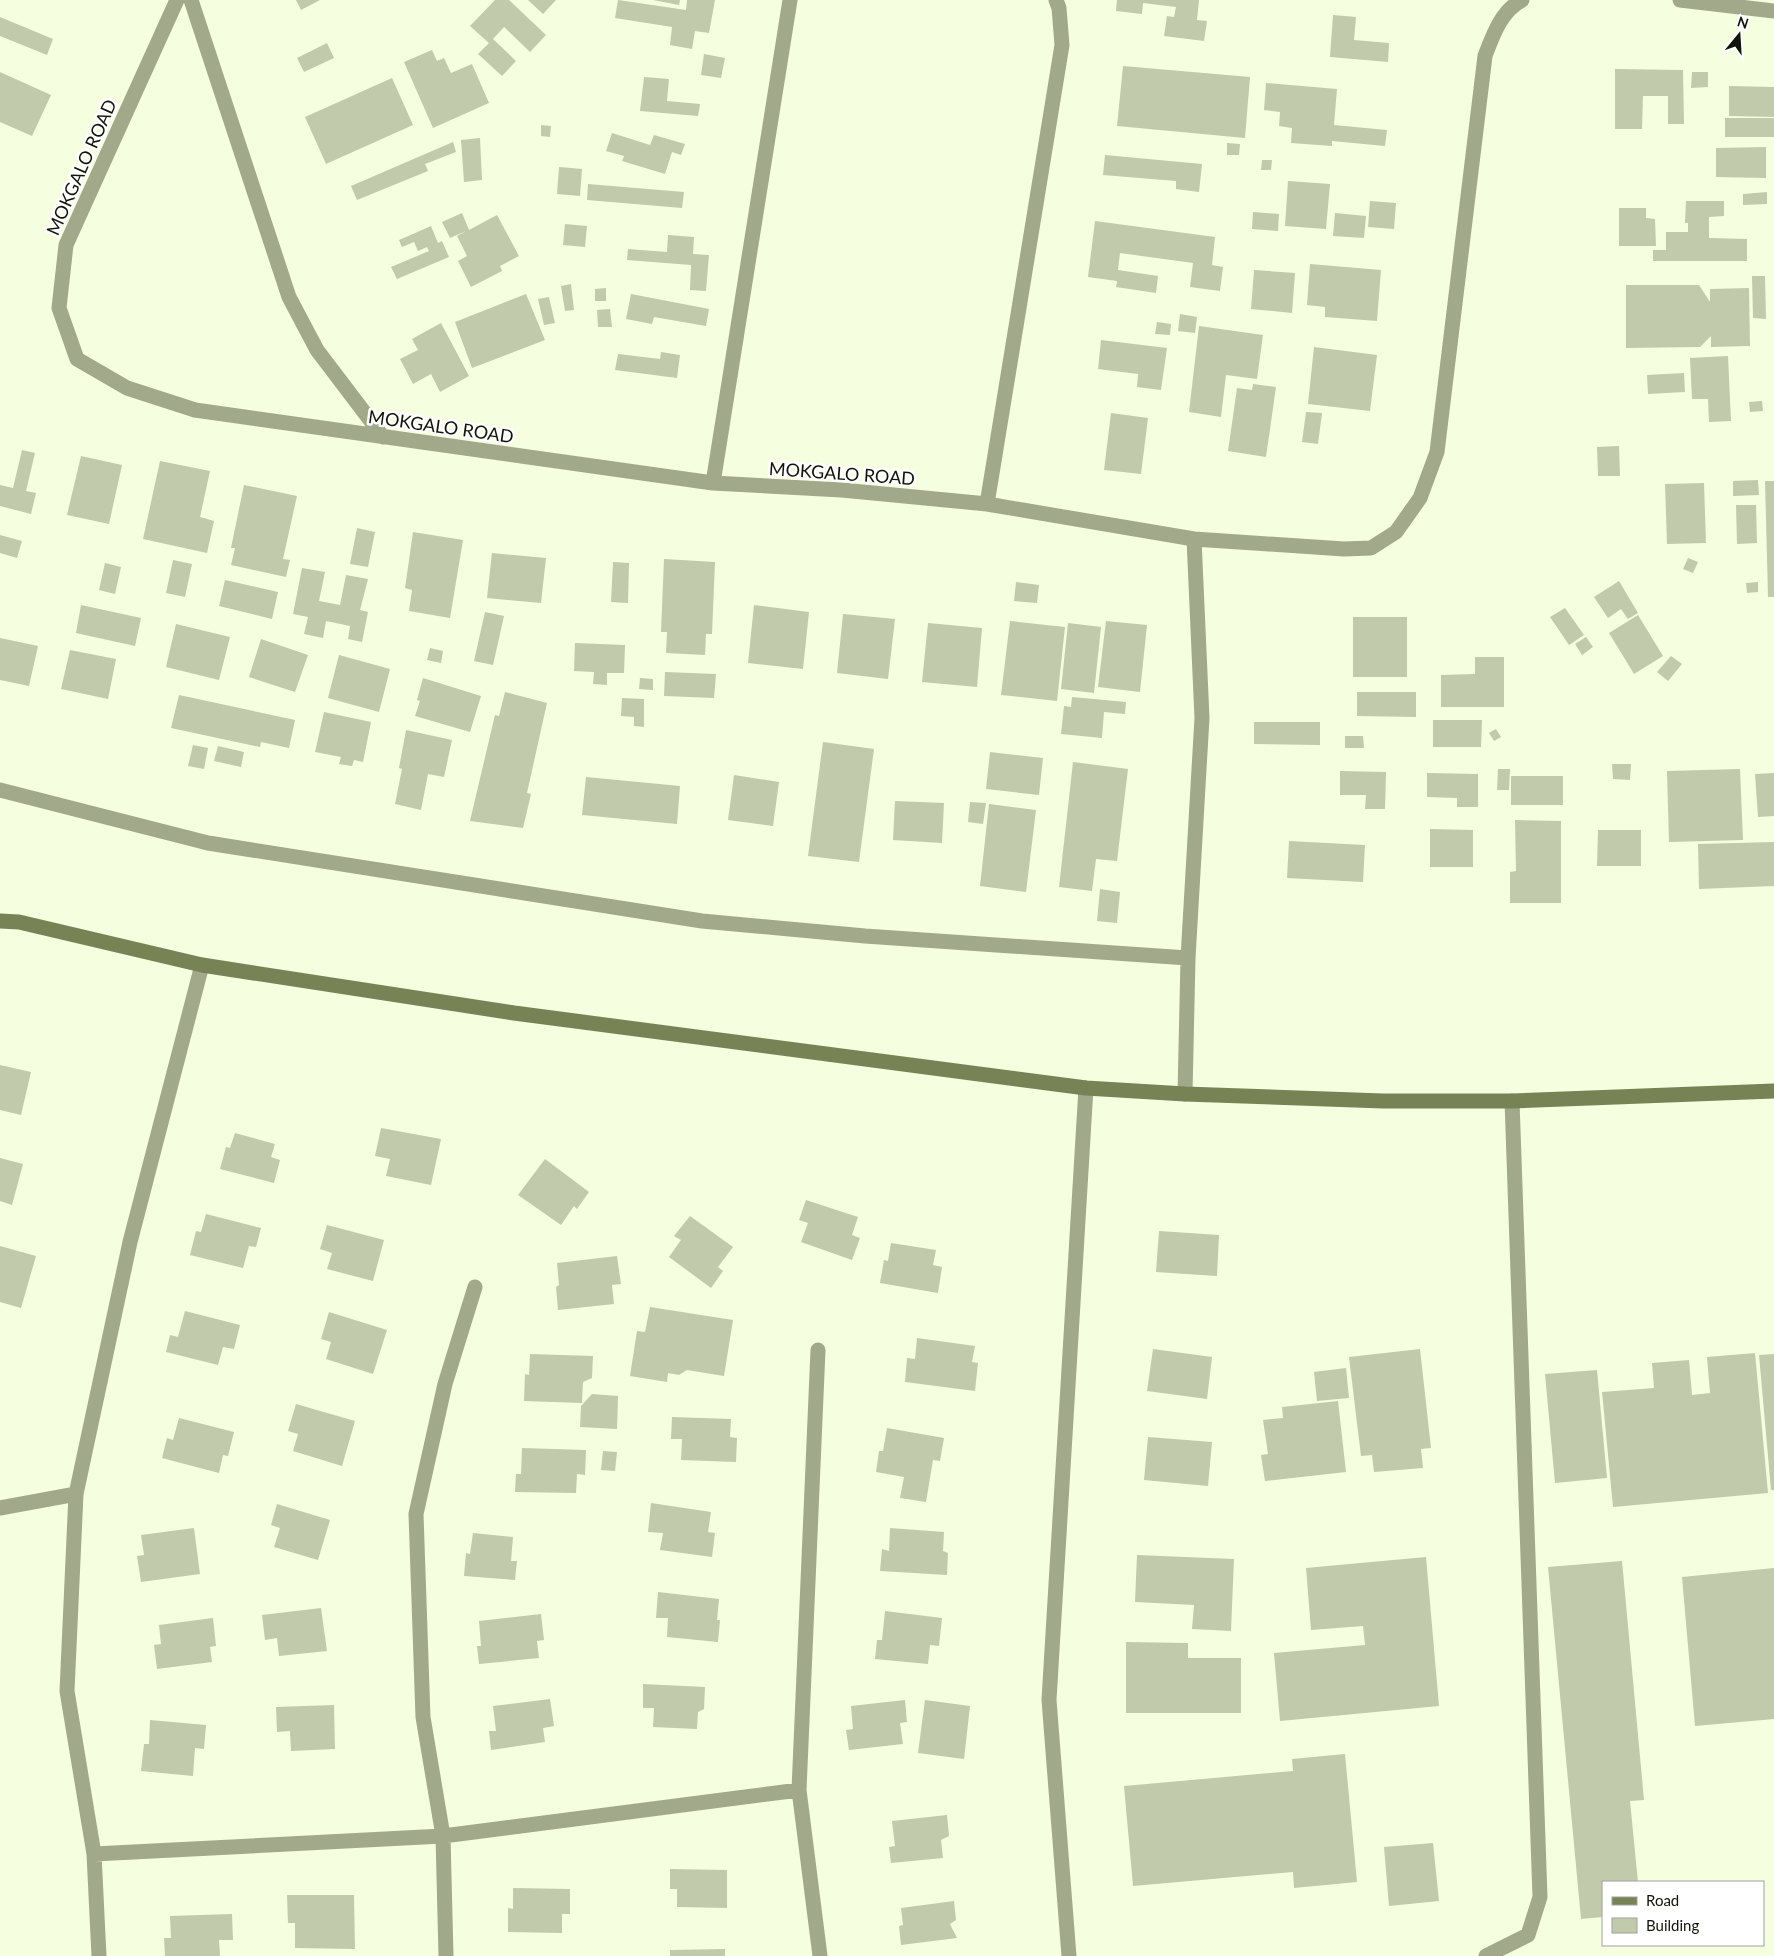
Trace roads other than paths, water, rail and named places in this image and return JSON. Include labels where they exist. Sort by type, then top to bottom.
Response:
[{"type":"street","name":"MOKGALO ROAD","points":[[177,0],[66,245],[59,308],[77,359],[127,388],[195,410],[713,483],[842,490],[987,504],[1194,539],[1371,548],[1396,532],[1420,498],[1437,452],[1485,56],[1496,27],[1515,4],[1522,0]]},
{"type":"street","points":[[191,0],[289,297],[317,350],[383,437]]},
{"type":"street","points":[[713,483],[790,0]]},
{"type":"street","points":[[987,504],[1062,45],[1059,8],[1056,0]]},
{"type":"street","points":[[1680,0],[1774,11]]},
{"type":"street","points":[[1185,1094],[1188,958],[1202,718],[1194,539]]},
{"type":"street","points":[[0,790],[208,843],[702,921],[865,936],[1188,958]]},
{"type":"street","points":[[0,910],[19,922]]},
{"type":"street","points":[[0,921],[19,922],[202,965],[514,1013],[1086,1088],[1185,1094],[1384,1101],[1512,1101],[1774,1091]]},
{"type":"street","points":[[99,1956],[94,1854],[67,1691],[76,1494],[130,1242],[202,965]]},
{"type":"street","points":[[1069,1956],[1049,1700],[1086,1088]]},
{"type":"street","points":[[1486,1956],[1528,1935],[1540,1898],[1512,1101]]},
{"type":"street","points":[[446,1956],[443,1836],[423,1716],[416,1514],[445,1384],[476,1287]]},
{"type":"street","points":[[818,1350],[799,1790],[820,1956]]},
{"type":"street","points":[[0,1508],[76,1494]]},
{"type":"street","points":[[94,1854],[443,1836],[799,1790]]}]
